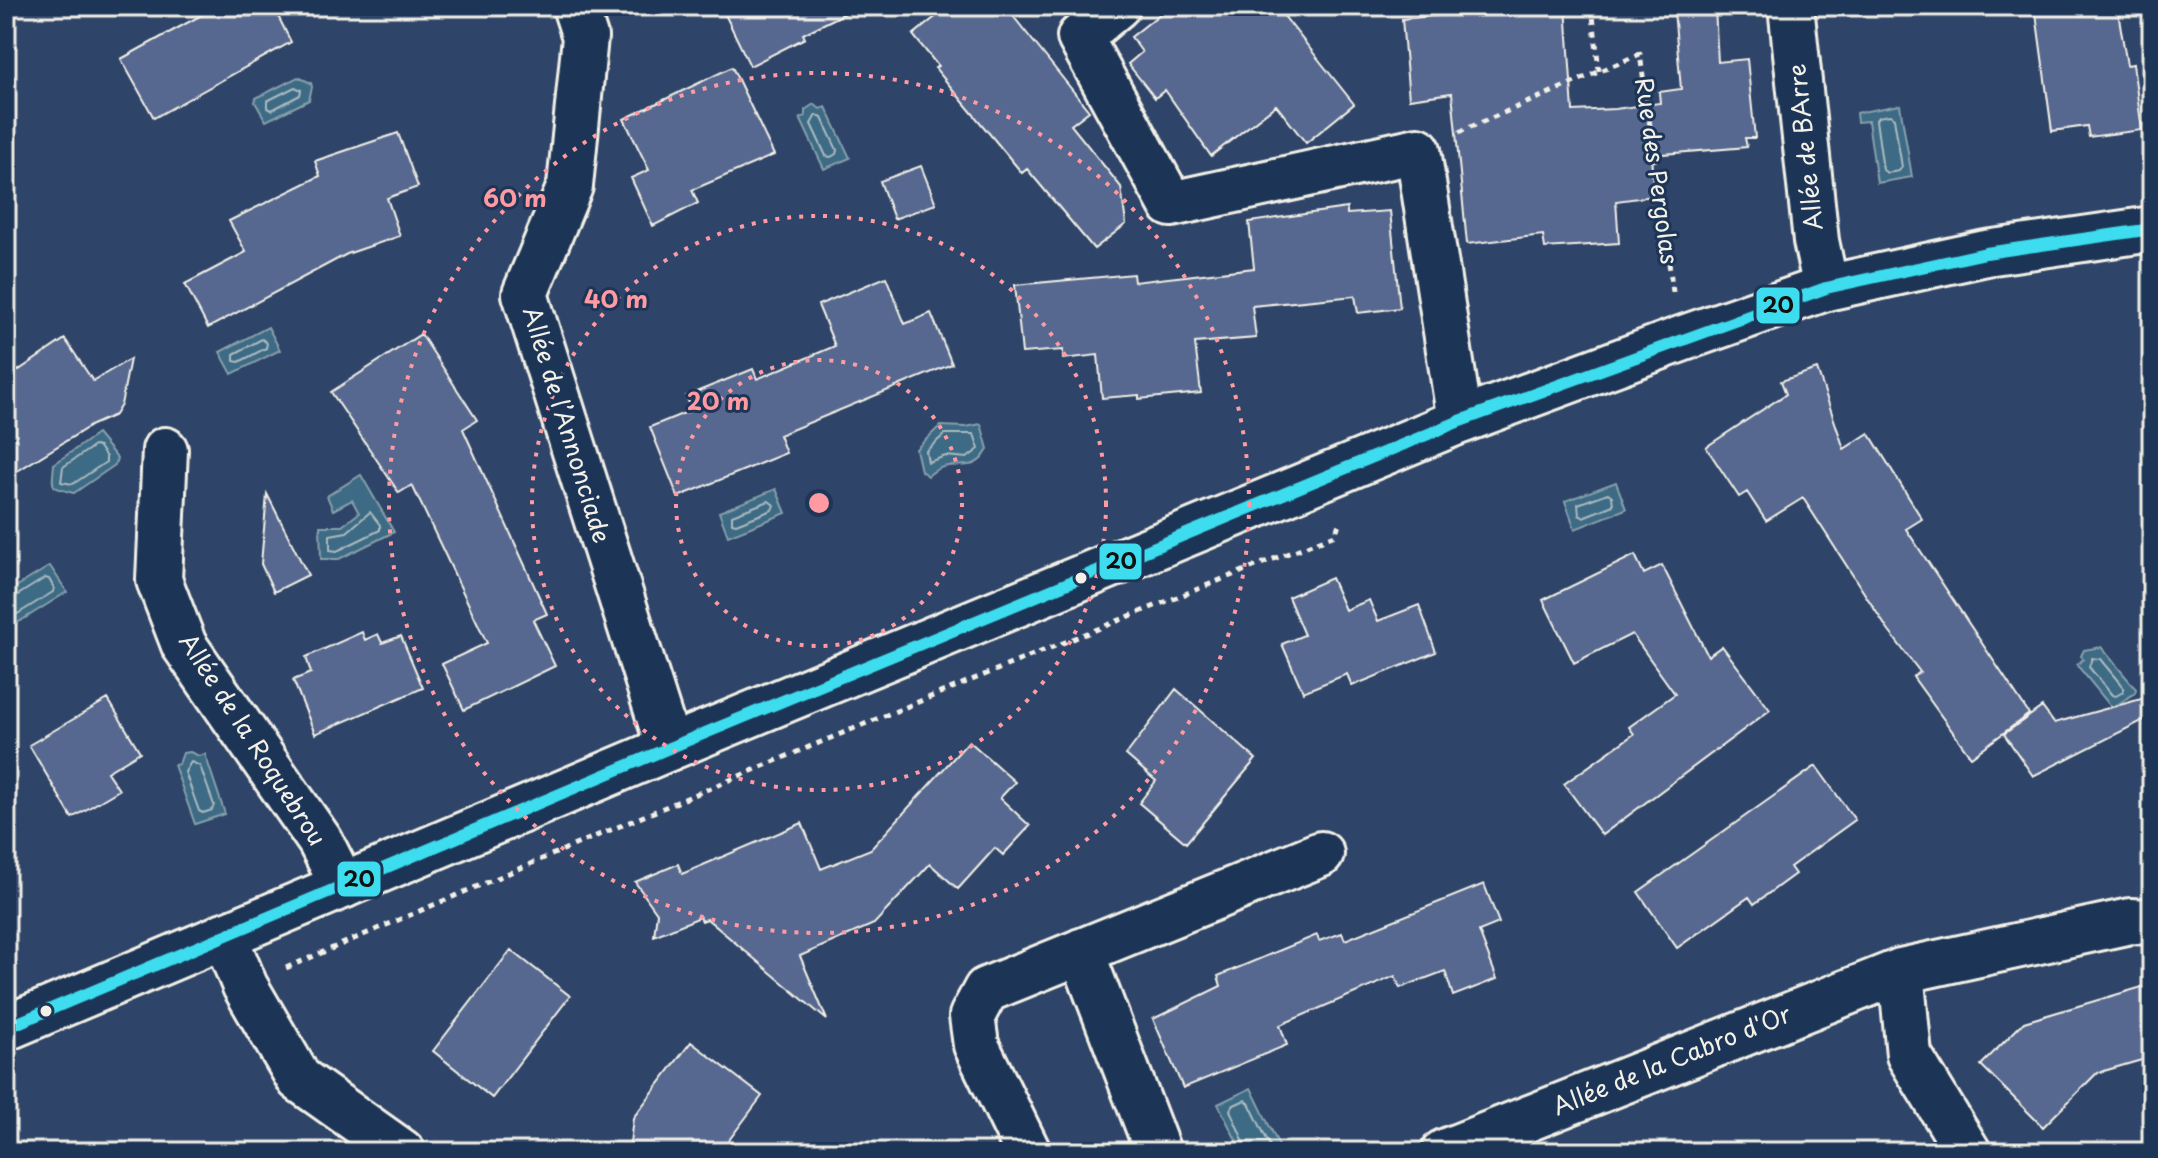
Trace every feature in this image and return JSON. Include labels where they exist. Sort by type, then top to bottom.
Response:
[{"type":"street","name":"Allée de l’Annonciade","points":[[575,6],[585,37],[570,186],[525,294],[669,748]]},
{"type":"street","points":[[1117,6],[1080,37],[1171,204],[1418,150],[1460,421]]},
{"type":"street","name":"Allée de BArre","points":[[1791,6],[1816,241],[1826,288]]},
{"type":"street","points":[[6,1028],[669,748],[1460,421],[1826,288],[1986,253],[2152,229]]},
{"type":"street","name":"Allée de la Roquebrou","points":[[165,450],[159,580],[184,645],[320,841],[343,886]]},
{"type":"street","points":[[1028,1152],[976,1045],[972,1016],[986,990],[1321,854]]},
{"type":"street","name":"Allée de la Cabro d'Or","points":[[1444,1152],[1901,971],[2130,921],[2152,922]]},
{"type":"street","points":[[224,935],[245,986],[299,1079],[402,1152]]},
{"type":"street","points":[[1081,951],[1158,1152]]},
{"type":"street","points":[[1901,971],[1909,1055],[1968,1152]]},
{"type":"path","points":[[1592,6],[1599,71]]},
{"type":"path","name":"Rue des Pergolas","points":[[1418,150],[1640,54],[1681,339]]},
{"type":"path","points":[[273,974],[607,830],[1335,535],[1342,513]]},
{"type":"water","points":[[298,77],[311,83],[309,100],[266,121],[255,102],[256,98]]},
{"type":"water","points":[[814,104],[820,109],[826,107],[850,158],[824,169],[800,118]]},
{"type":"water","points":[[1900,105],[1912,177],[1877,183],[1868,121],[1857,122],[1856,113]]},
{"type":"water","points":[[268,327],[280,350],[232,374],[220,352]]},
{"type":"water","points":[[981,424],[988,449],[976,463],[945,466],[928,476],[921,471],[916,449],[940,426]]},
{"type":"water","points":[[97,434],[117,458],[115,465],[74,493],[56,488],[53,483],[54,464]]},
{"type":"water","points":[[361,475],[394,532],[339,559],[321,559],[320,526],[342,526],[359,513],[352,500],[333,510],[327,496]]},
{"type":"water","points":[[1616,482],[1626,509],[1575,529],[1565,501]]},
{"type":"water","points":[[776,489],[786,513],[728,536],[719,512]]},
{"type":"water","points":[[50,566],[67,592],[6,630],[6,593]]},
{"type":"water","points":[[2101,647],[2136,689],[2135,693],[2112,708],[2077,665],[2083,659],[2084,650]]},
{"type":"water","points":[[183,753],[199,756],[205,754],[225,814],[195,824],[174,765],[179,764]]},
{"type":"water","points":[[1251,1088],[1282,1152],[1242,1152],[1218,1104]]},
{"type":"building","points":[[218,6],[273,6],[291,42],[154,118],[121,59]]},
{"type":"building","points":[[721,6],[860,6],[803,34],[805,38],[750,66]]},
{"type":"building","points":[[949,6],[1005,6],[1089,111],[1071,125],[1121,187],[1126,224],[1094,249],[1027,169],[1022,173],[935,68],[938,66],[913,35]]},
{"type":"building","points":[[1170,6],[1276,6],[1354,104],[1306,143],[1276,105],[1211,156],[1165,90],[1155,98],[1128,64],[1142,52],[1131,37]]},
{"type":"building","points":[[1481,6],[1566,6],[1573,111],[1660,103],[1659,92],[1681,89],[1674,11],[1715,8],[1718,62],[1747,59],[1755,138],[1745,138],[1747,147],[1651,155],[1654,196],[1616,201],[1619,243],[1545,248],[1543,235],[1467,244],[1452,93],[1409,99],[1402,19],[1481,11]]},
{"type":"building","points":[[2035,6],[2117,6],[2127,65],[2133,64],[2142,130],[2089,137],[2087,126],[2052,131]]},
{"type":"building","points":[[732,67],[774,155],[692,190],[698,203],[653,226],[631,178],[649,170],[624,119]]},
{"type":"building","points":[[398,133],[418,187],[387,198],[400,236],[347,254],[208,328],[185,284],[246,252],[229,221],[320,176],[315,161]]},
{"type":"building","points":[[921,166],[936,204],[894,219],[880,181]]},
{"type":"building","points":[[1347,208],[1347,214],[1390,211],[1400,308],[1358,313],[1355,296],[1252,306],[1256,338],[1195,343],[1201,393],[1139,399],[1139,395],[1102,398],[1098,355],[1063,359],[1063,350],[1022,353],[1015,285],[1133,274],[1134,282],[1254,268],[1249,222]]},
{"type":"building","points":[[886,277],[905,324],[931,313],[952,364],[779,435],[786,453],[678,497],[650,427],[692,410],[686,396],[753,369],[757,379],[835,346],[818,305]]},
{"type":"building","points":[[421,334],[477,420],[463,429],[547,614],[533,620],[555,666],[464,710],[442,664],[487,643],[412,485],[399,493],[331,392]]},
{"type":"building","points":[[65,339],[93,381],[130,359],[121,405],[115,415],[92,425],[6,478],[6,379]]},
{"type":"building","points":[[1817,369],[1844,449],[1869,433],[1922,519],[1906,529],[2029,714],[1971,757],[1913,677],[1920,672],[1888,630],[1803,498],[1766,521],[1747,492],[1739,497],[1706,447],[1786,394],[1781,381]]},
{"type":"building","points":[[267,494],[308,575],[274,592],[261,564]]},
{"type":"building","points":[[1635,555],[1644,574],[1662,565],[1708,656],[1722,646],[1770,710],[1602,835],[1564,784],[1634,734],[1629,727],[1675,694],[1632,634],[1574,663],[1543,600]]},
{"type":"building","points":[[1331,578],[1345,610],[1369,600],[1378,621],[1419,605],[1436,652],[1352,686],[1347,674],[1303,692],[1282,644],[1304,635],[1288,597]]},
{"type":"building","points":[[362,632],[365,640],[378,634],[382,643],[401,636],[423,688],[315,734],[293,680],[311,673],[306,657]]},
{"type":"building","points":[[1176,689],[1256,759],[1186,843],[1139,803],[1156,781],[1126,755]]},
{"type":"building","points":[[2152,696],[2152,716],[2033,776],[2004,734],[2042,707],[2054,723]]},
{"type":"building","points":[[108,699],[140,752],[107,772],[119,790],[72,818],[29,745]]},
{"type":"building","points":[[969,741],[1015,782],[1000,798],[1030,826],[1003,855],[995,848],[958,889],[930,864],[874,924],[800,956],[827,1020],[707,919],[702,921],[700,917],[654,936],[657,913],[635,882],[678,864],[682,874],[802,823],[821,869],[871,849]]},
{"type":"building","points":[[1816,766],[1855,820],[1790,867],[1795,874],[1754,904],[1749,897],[1677,948],[1638,892]]},
{"type":"building","points":[[1484,884],[1499,923],[1479,931],[1497,979],[1453,996],[1445,971],[1400,988],[1395,976],[1280,1025],[1287,1045],[1183,1088],[1153,1019],[1221,986],[1218,976],[1317,935],[1319,941],[1342,933],[1345,940]]},
{"type":"building","points":[[511,950],[570,996],[492,1098],[433,1051]]},
{"type":"building","points":[[2152,984],[2152,1057],[2097,1073],[2043,1127],[1981,1065],[2024,1022]]},
{"type":"building","points":[[691,1042],[762,1096],[720,1152],[629,1152],[633,1118]]},
{"type":"transit line","name":"20","points":[[6,1028],[669,748],[1460,421],[1826,288],[1986,253],[2152,229]]}]
